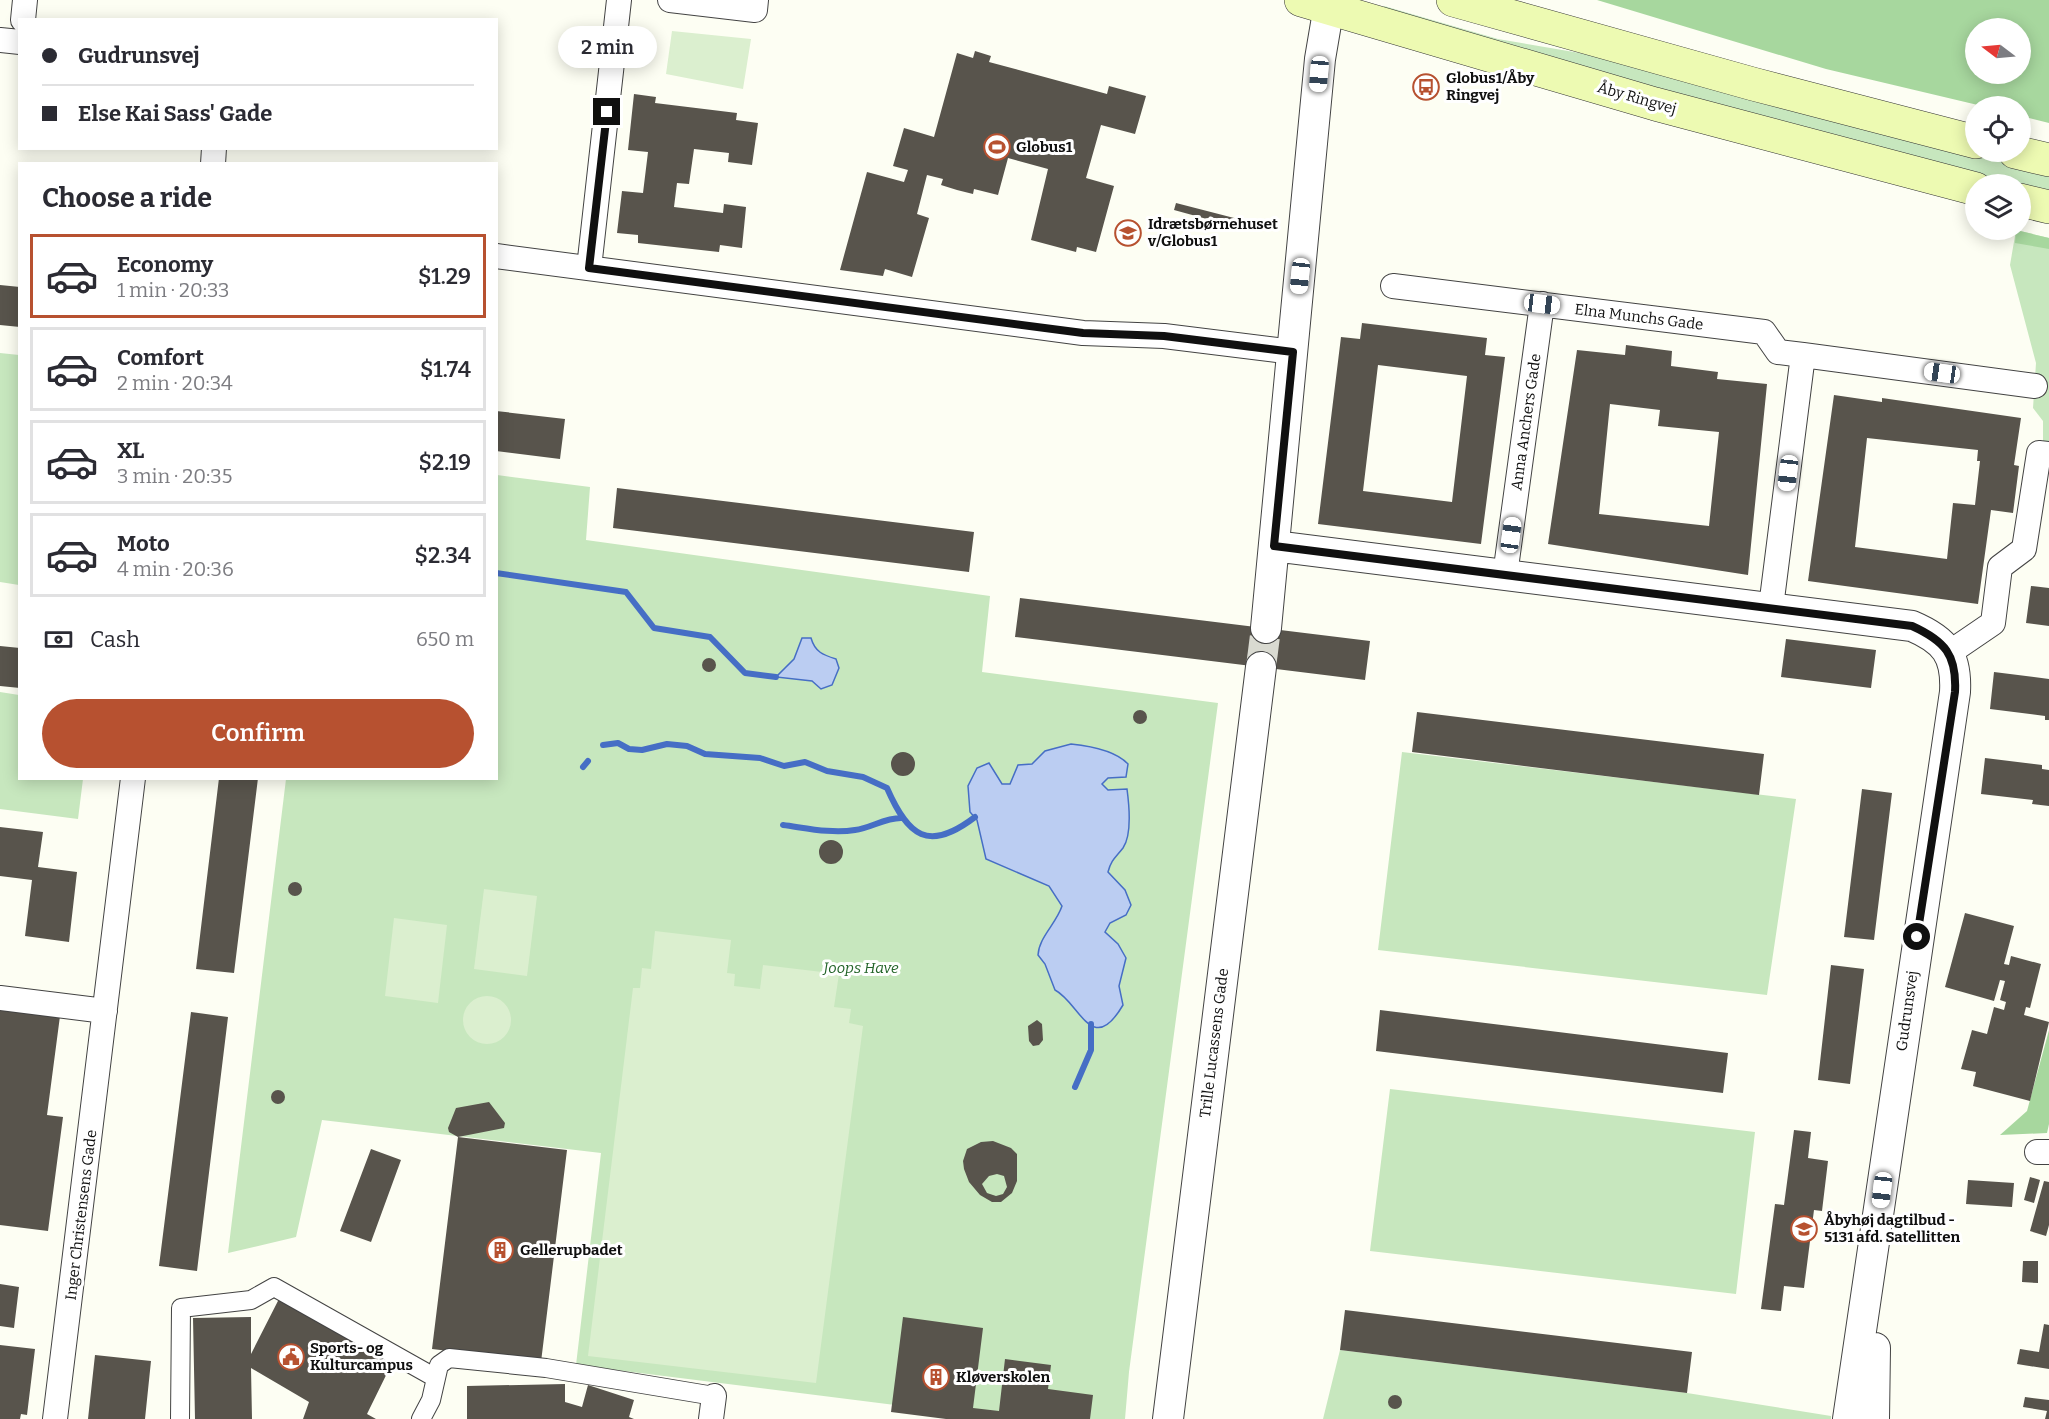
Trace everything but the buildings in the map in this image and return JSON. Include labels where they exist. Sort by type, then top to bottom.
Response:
[{"type":"main road","points":[[1453,0],[1753,84],[1965,139]]},
{"type":"main road","name":"Åby Ringvej","points":[[1320,3],[1656,104],[1965,186]]},
{"type":"main road","points":[[2031,156],[2049,160]]},
{"type":"main road","points":[[2031,203],[2049,207]]},
{"type":"street","points":[[23,18],[25,0]]},
{"type":"street","points":[[589,268],[620,0]]},
{"type":"street","points":[[670,0],[755,10],[756,0]]},
{"type":"street","points":[[1266,628],[1320,59],[1320,3]]},
{"type":"street","points":[[0,40],[18,42]]},
{"type":"street","points":[[498,256],[1083,333],[1164,336],[1293,352]]},
{"type":"street","name":"Elna Munchs Gade","points":[[1393,286],[1764,332],[1778,352],[2035,386]]},
{"type":"street","name":"Anna Anchers Gade","points":[[1505,574],[1542,304]]},
{"type":"street","points":[[1771,607],[1803,355]]},
{"type":"street","points":[[1274,546],[1912,626],[1933,635],[1949,653],[1993,623],[2000,567],[2024,549],[2039,453],[2049,454]]},
{"type":"street","name":"Gudrunsvej","points":[[1848,1419],[1955,692],[1956,671],[1949,653]]},
{"type":"street","name":"Trille Lucassens Gade","points":[[1168,1419],[1262,667]]},
{"type":"street","name":"Inger Christensens Gade","points":[[55,1419],[133,780]]},
{"type":"street","points":[[0,998],[105,1011]]},
{"type":"street","name":"Gudrunsvej","points":[[1874,1419],[1877,1234]]},
{"type":"street","points":[[180,1419],[181,1308],[251,1300],[273,1287],[434,1377]]},
{"type":"street","points":[[421,1419],[431,1400],[434,1377],[439,1365],[449,1359],[546,1368],[712,1408]]},
{"type":"green space","points":[[1597,0],[2049,0],[2049,123],[2031,118],[2031,96],[1965,96],[1965,102],[1826,69]]},
{"type":"green space","points":[[1384,6],[1498,39],[1609,58],[1965,152],[1965,162],[2003,162],[2049,174],[2049,192],[2031,187],[2031,174],[1979,174],[1782,123],[1383,11]]},
{"type":"green space","points":[[672,31],[751,39],[743,89],[666,74]]},
{"type":"green space","points":[[2031,234],[2049,238],[2049,453],[2043,450],[2043,421],[2033,408],[2036,363],[2010,265],[2014,240],[2031,240]]},
{"type":"green space","points":[[2031,234],[2049,238],[2049,249],[2015,243],[2015,240],[2031,240]]},
{"type":"green space","points":[[0,353],[18,355],[18,585],[0,582]]},
{"type":"green space","name":"Joops Have","points":[[498,475],[590,487],[586,540],[990,596],[982,672],[1218,703],[1129,1372],[1125,1419],[1006,1419],[576,1365],[601,1153],[322,1120],[296,1237],[228,1253],[286,780],[498,780]]},
{"type":"green space","points":[[0,692],[18,695],[18,780],[83,780],[78,819],[0,809]]},
{"type":"green space","points":[[1402,752],[1796,799],[1767,995],[1378,950]]},
{"type":"green space","points":[[484,889],[537,896],[527,976],[474,969]]},
{"type":"green space","points":[[394,918],[447,925],[438,1003],[385,996]]},
{"type":"green space","points":[[655,931],[731,940],[727,973],[735,974],[734,986],[760,989],[763,965],[839,974],[834,1007],[851,1009],[849,1023],[863,1026],[816,1383],[588,1356],[633,988],[640,988],[642,968],[651,969]]},
{"type":"green space","points":[[487,996],[504,1003],[511,1020],[504,1037],[487,1044],[470,1037],[463,1020],[470,1003]]},
{"type":"green space","points":[[2049,1030],[2049,1124],[2047,1133],[2000,1135],[2027,1111]]},
{"type":"green space","points":[[1390,1089],[1755,1132],[1736,1294],[1370,1251]]},
{"type":"green space","points":[[1340,1350],[1687,1393],[1831,1416],[1831,1419],[1323,1419]]},
{"type":"water","points":[[802,638],[811,638],[820,652],[836,659],[839,668],[832,685],[821,689],[812,681],[776,677],[794,659]]},
{"type":"water","points":[[1071,744],[1109,752],[1128,764],[1126,777],[1108,778],[1102,784],[1108,790],[1127,789],[1128,835],[1108,872],[1125,890],[1131,905],[1126,915],[1110,923],[1105,932],[1118,944],[1126,958],[1119,986],[1123,1005],[1112,1020],[1103,1027],[1094,1027],[1087,1022],[1055,990],[1045,964],[1038,955],[1041,942],[1062,906],[1049,886],[986,859],[977,820],[970,812],[968,786],[977,768],[989,763],[1002,784],[1010,784],[1018,765],[1032,764],[1045,751]]},
{"type":"waterway","points":[[498,573],[626,592],[654,628],[710,637],[745,673],[776,677]]},
{"type":"waterway","points":[[603,745],[618,743],[629,749],[642,750],[667,744],[687,746],[705,754],[760,758],[784,766],[805,762],[827,771],[863,777],[887,788],[903,818],[921,834],[932,836],[944,834],[959,828],[975,817]]},
{"type":"waterway","points":[[583,767],[588,761]]},
{"type":"waterway","points":[[783,825],[846,831],[901,818]]},
{"type":"waterway","points":[[1075,1087],[1091,1050],[1091,1024]]},
{"type":"tunnel","points":[[1261,667],[1266,628]]},
{"type":"place","name":"Globus1/Åby Ringvej","points":[[1426,87]]},
{"type":"place","name":"Globus1","points":[[997,147]]},
{"type":"place","name":"Idrætsbørnehuset v/Globus1","points":[[1128,233]]},
{"type":"place","name":"Åbyhøj dagtilbud - 5131 afd. Satellitten","points":[[1804,1229]]},
{"type":"place","name":"Gellerupbadet","points":[[500,1250]]},
{"type":"place","name":"Sports- og Kulturcampus","points":[[291,1357]]},
{"type":"place","name":"Kløverskolen","points":[[936,1377]]},
{"type":"route","points":[[607,112],[589,268],[1083,333],[1164,336],[1293,352],[1274,546],[1912,626],[1933,635],[1949,653],[1956,671],[1955,692],[1917,937]]}]
